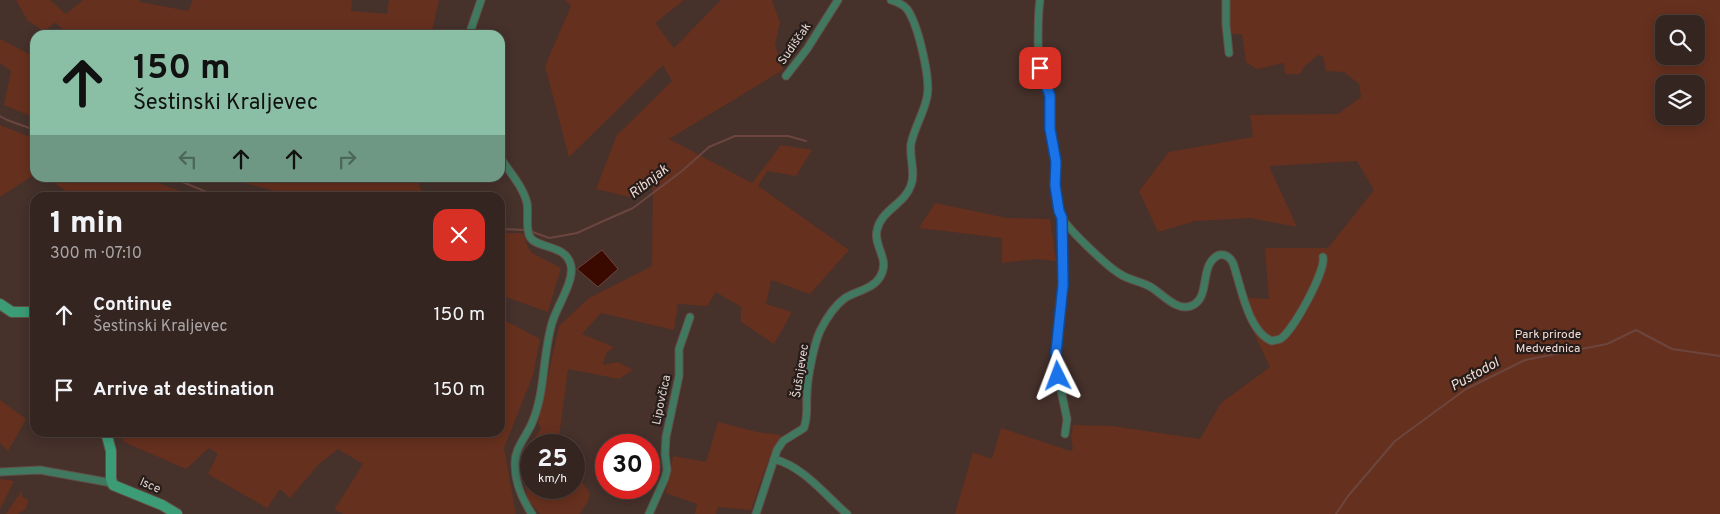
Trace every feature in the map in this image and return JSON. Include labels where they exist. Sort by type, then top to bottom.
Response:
[{"type":"street","points":[[471,30],[481,0]]},
{"type":"street","name":"Sudiščak","points":[[786,76],[807,48],[838,0]]},
{"type":"street","name":"Šušnjevec","points":[[756,514],[777,450],[783,441],[799,431],[805,424],[807,393],[819,333],[840,302],[870,286],[880,278],[884,264],[877,242],[877,228],[884,216],[905,196],[912,181],[911,144],[926,105],[928,82],[923,55],[908,11],[901,4],[891,0]]},
{"type":"street","points":[[1040,0],[1039,62],[1050,96],[1050,129],[1056,162],[1055,185],[1059,211],[1062,218],[1097,255],[1118,273],[1149,286],[1175,304],[1190,307],[1198,301],[1203,292],[1212,260],[1218,255],[1227,256],[1231,258],[1233,263],[1253,322],[1260,333],[1272,341],[1284,336],[1298,315],[1317,282],[1324,265],[1323,257]]},
{"type":"street","points":[[1226,0],[1229,53]]},
{"type":"street","points":[[505,165],[525,196],[529,236],[535,241],[562,253],[568,259],[571,266],[570,280],[553,320],[546,345],[536,413],[515,456],[515,471],[519,489],[532,514]]},
{"type":"street","points":[[1062,218],[1062,298],[1056,366],[1067,419],[1065,434]]},
{"type":"street","points":[[0,304],[12,312],[30,312]]},
{"type":"street","name":"Lipovčica","points":[[648,514],[667,470],[666,437],[679,376],[679,349],[690,317]]},
{"type":"street","points":[[0,472],[40,470],[112,483],[107,437]]},
{"type":"street","points":[[774,459],[786,463],[802,473],[847,514]]},
{"type":"street","name":"Isce","points":[[112,483],[162,505],[174,513]]},
{"type":"green space","points":[[16,0],[50,0],[66,14],[83,0],[139,0],[140,2],[188,11],[193,0],[352,0],[351,11],[387,14],[389,0],[439,0],[432,30],[64,30],[56,23],[58,21],[42,30],[28,21]]},
{"type":"green space","points":[[565,0],[684,0],[655,23],[674,48],[721,0],[773,0],[780,22],[775,45],[783,70],[669,139],[752,183],[781,145],[812,150],[796,176],[767,171],[758,186],[849,250],[810,294],[771,280],[766,304],[792,312],[774,344],[741,322],[741,307],[716,292],[707,306],[678,304],[674,330],[601,313],[582,334],[614,347],[606,353],[603,365],[618,362],[633,370],[619,379],[568,369],[559,434],[537,434],[541,429],[538,422],[559,326],[589,298],[652,266],[653,178],[634,198],[596,189],[617,135],[672,81],[663,65],[569,157],[545,66],[571,6]]},
{"type":"green space","name":"Park prirode Medvednica","points":[[1230,0],[1720,0],[1720,514],[955,514],[973,452],[992,459],[1001,428],[1070,451],[1073,449],[1071,437],[1073,425],[1112,426],[1200,439],[1221,403],[1270,367],[1237,297],[1269,299],[1265,248],[1328,248],[1374,190],[1357,161],[1269,166],[1297,227],[1250,218],[1195,221],[1158,232],[1139,191],[1169,152],[1253,137],[1250,115],[1338,114],[1361,97],[1359,84],[1344,72],[1326,71],[1323,56],[1318,55],[1304,67],[1300,74],[1285,74],[1284,63],[1257,69],[1246,62],[1242,34],[1229,34],[1227,14]]},
{"type":"green space","points":[[0,39],[30,54],[30,116],[4,105],[11,71],[0,63]]},
{"type":"green space","points":[[0,125],[30,137],[30,177],[0,197]]},
{"type":"green space","points":[[53,182],[155,182],[183,192],[67,192]]},
{"type":"green space","points":[[240,182],[418,182],[422,192],[279,192]]},
{"type":"green space","points":[[935,203],[1007,218],[1050,219],[1056,261],[1036,259],[1002,263],[1002,238],[919,228]]},
{"type":"green space","points":[[505,233],[524,234],[528,248],[532,253],[561,268],[548,312],[506,297]]},
{"type":"green space","points":[[505,321],[540,339],[533,375],[504,448],[516,514],[344,514],[334,510],[363,464],[338,449],[319,464],[290,498],[280,489],[267,508],[208,474],[218,454],[209,448],[186,469],[124,442],[122,437],[505,437]]},
{"type":"green space","points":[[0,400],[26,419],[8,451],[0,443]]},
{"type":"green space","points":[[718,422],[757,432],[781,435],[769,458],[751,510],[718,507],[716,514],[695,514],[697,504],[666,493],[673,456],[706,462]]},
{"type":"green space","points":[[0,479],[14,481],[0,509]]},
{"type":"green space","points":[[585,486],[590,494],[580,514],[540,514],[528,500],[585,499]]},
{"type":"green space","points":[[22,490],[22,497],[28,499],[26,509],[18,514],[6,514]]},
{"type":"shaded area","points":[[602,250],[618,269],[598,287],[577,269]]},
{"type":"waterway","name":"Ribnjak","points":[[0,116],[30,128]]},
{"type":"waterway","name":"Ribnjak","points":[[530,231],[549,238],[577,233],[633,208],[682,171],[709,147],[735,136],[788,136],[806,141]]},
{"type":"waterway","name":"Ribnjak","points":[[183,182],[207,192]]},
{"type":"waterway","name":"Ribnjak","points":[[505,229],[525,230]]},
{"type":"waterway","name":"Pustodol","points":[[1336,514],[1348,496],[1395,441],[1466,389],[1525,360],[1607,344],[1636,330],[1672,349],[1720,356]]},
{"type":"route","points":[[1040,68],[1050,96],[1051,140],[1056,162],[1055,185],[1062,218],[1063,285],[1056,352],[1058,376]]}]
